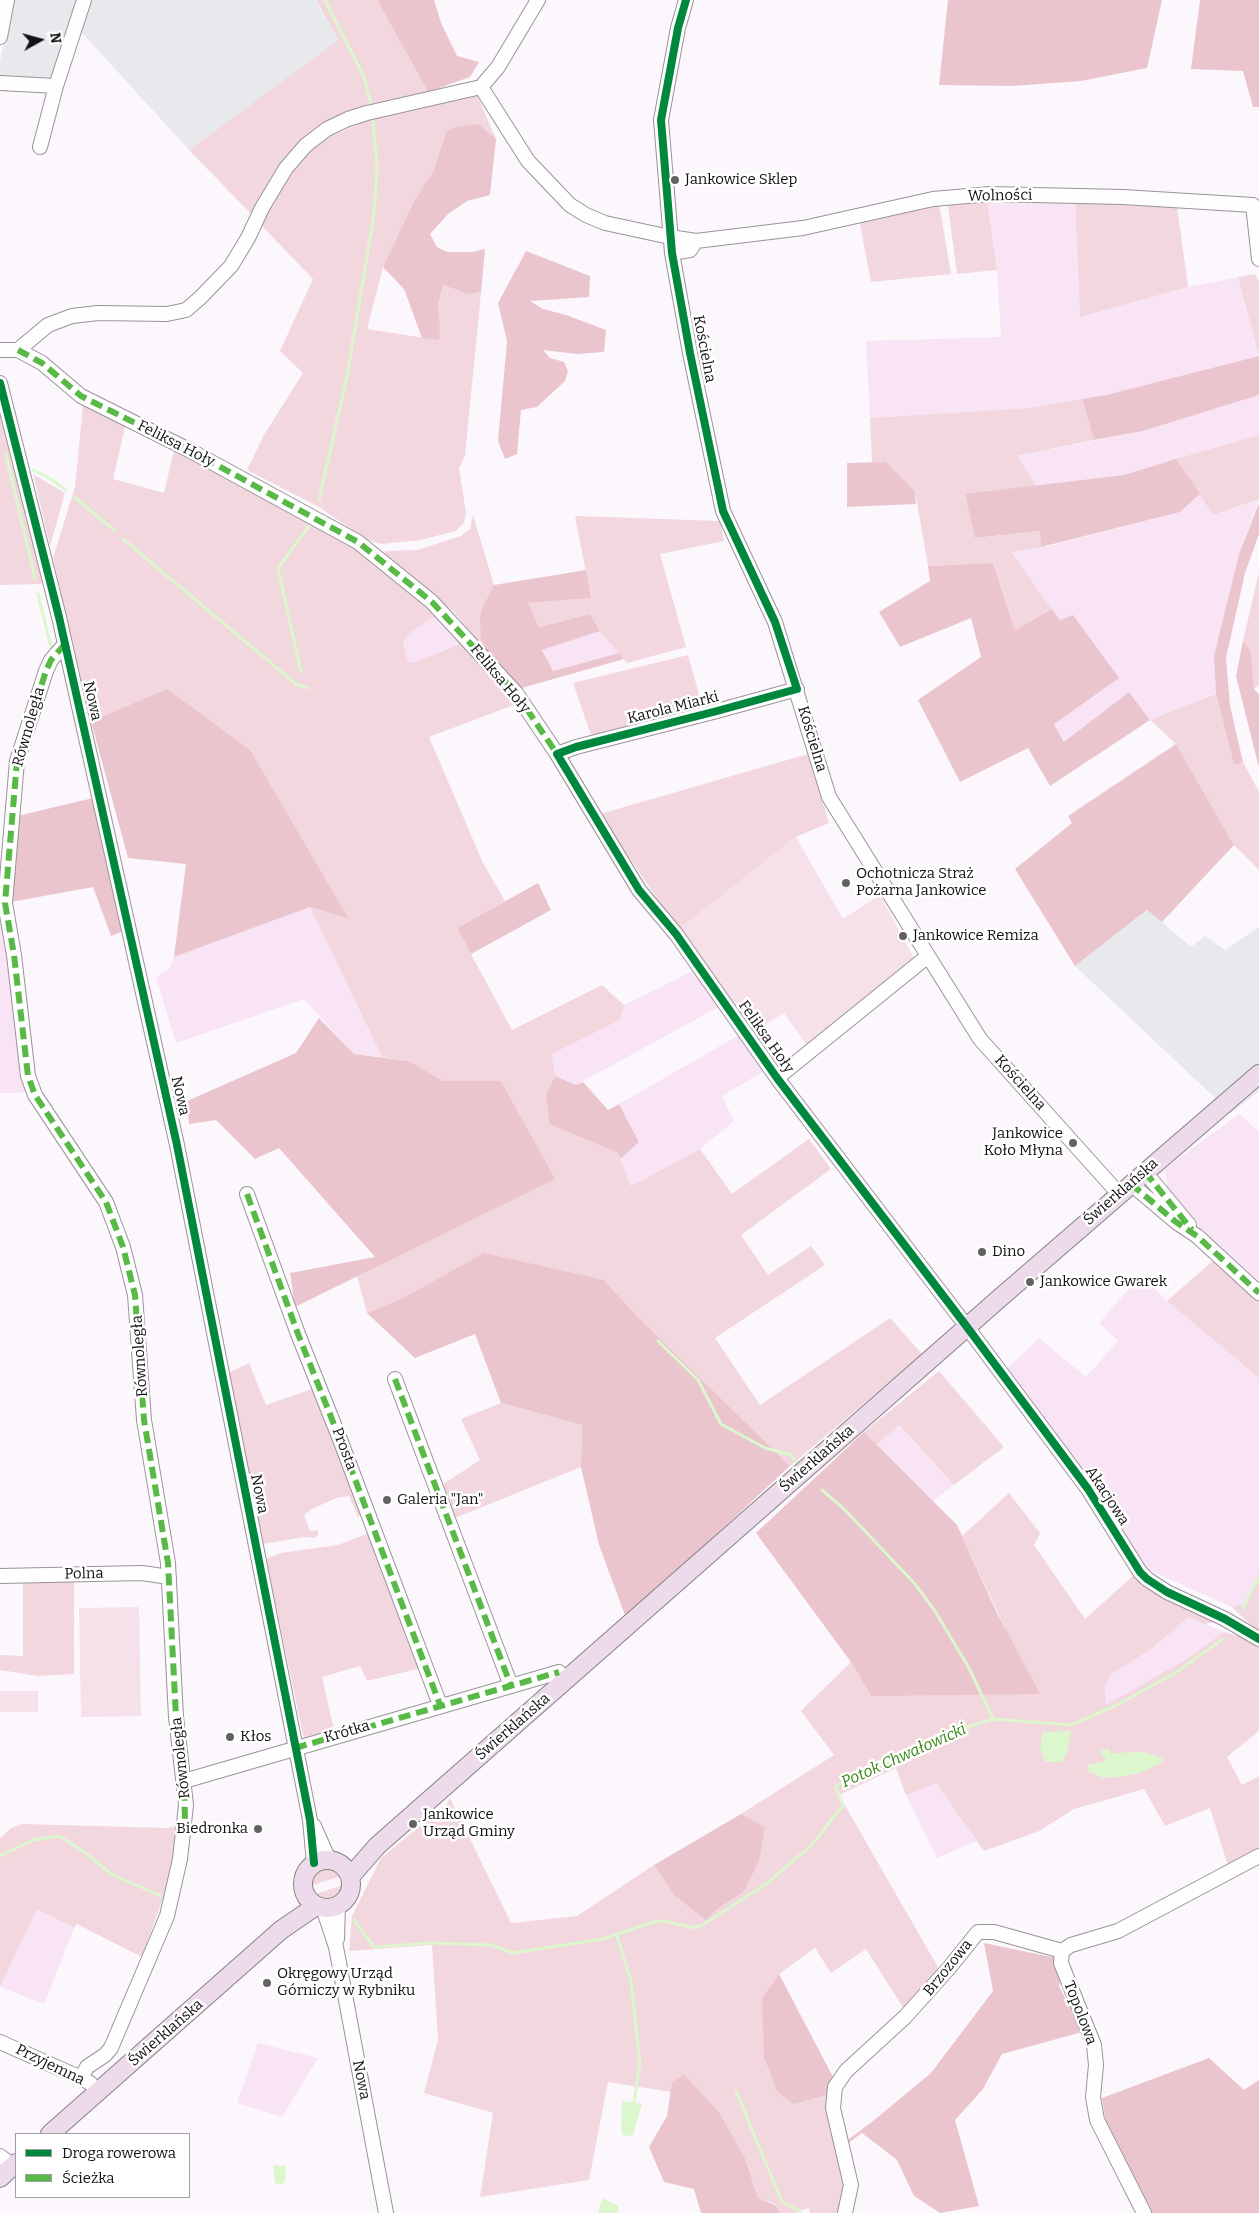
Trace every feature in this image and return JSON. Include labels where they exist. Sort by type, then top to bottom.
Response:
[{"type":"main road","name":"Świerklańska","points":[[333,1866],[377,1846],[967,1327],[1259,1074]]},
{"type":"main road","points":[[333,1866],[350,1891],[345,1900],[320,1903],[303,1879],[306,1872],[333,1866]]},
{"type":"main road","name":"Świerklańska","points":[[51,2133],[281,1930],[294,1923],[320,1903]]},
{"type":"main road","points":[[0,2178],[10,2162]]},
{"type":"street","points":[[0,38],[6,0]]},
{"type":"street","points":[[40,147],[56,86],[84,0]]},
{"type":"street","points":[[0,350],[18,350],[48,325],[72,316],[98,313],[167,314],[186,310],[231,266],[286,168],[306,145],[320,134],[348,119],[481,87],[498,66],[538,0]]},
{"type":"street","name":"Kościelna","points":[[686,0],[678,28],[661,120],[672,253],[690,353],[723,511],[775,622],[829,797],[980,1039],[1125,1189],[1197,1236]]},
{"type":"street","points":[[0,83],[56,86]]},
{"type":"street","name":"Wolności","points":[[481,87],[528,161],[570,205],[586,215],[605,223],[696,241],[803,228],[933,199],[990,194],[1123,197],[1253,205],[1259,259]]},
{"type":"street","name":"Wolności","points":[[672,253],[690,250],[696,241]]},
{"type":"street","points":[[41,331],[37,343],[42,363]]},
{"type":"street","name":"Feliksa Hoły","points":[[18,350],[42,363],[81,396],[191,451],[358,542],[432,602],[516,693],[557,754],[638,890],[676,934],[777,1078],[967,1327]]},
{"type":"street","name":"Nowa","points":[[0,384],[65,644],[179,1154],[310,1820],[333,1866]]},
{"type":"street","name":"Równoległa","points":[[65,644],[51,660],[46,671],[17,761],[5,903],[14,955],[28,1076],[35,1095],[106,1202],[123,1247],[130,1273],[138,1320],[144,1420],[169,1577],[176,1717],[184,1781],[185,1821],[174,1893],[158,1942],[111,2048],[105,2055],[87,2067],[81,2078]]},
{"type":"street","name":"Karola Miarki","points":[[557,754],[583,745],[797,689]]},
{"type":"street","points":[[777,1078],[928,956]]},
{"type":"street","points":[[1145,1172],[1197,1236],[1259,1293]]},
{"type":"street","name":"Prosta","points":[[247,1194],[298,1334],[345,1451],[440,1705]]},
{"type":"street","name":"Akacjowa","points":[[967,1327],[1088,1489],[1140,1572],[1167,1592],[1225,1619],[1259,1639]]},
{"type":"street","points":[[395,1379],[511,1686]]},
{"type":"street","name":"Polna","points":[[0,1576],[142,1573],[169,1577]]},
{"type":"street","name":"Krótka","points":[[184,1781],[440,1705],[559,1672]]},
{"type":"street","points":[[1062,1951],[1072,1945],[1118,1931],[1259,1856]]},
{"type":"street","name":"Nowa","points":[[320,1903],[336,1947],[386,2213]]},
{"type":"street","name":"Brzozowa","points":[[845,2213],[850,2185],[836,2128],[832,2099],[835,2087],[846,2071],[905,2017],[978,1932],[994,1932],[1062,1951]]},
{"type":"street","name":"Topolowa","points":[[1062,1951],[1061,1963],[1094,2045],[1096,2065],[1093,2097],[1096,2120],[1144,2213]]},
{"type":"street","name":"Przyjemna","points":[[0,2042],[81,2078],[98,2092]]},
{"type":"shaded area","points":[[12,0],[315,0],[338,40],[189,150],[75,25],[56,86],[0,87],[0,61]]},
{"type":"shaded area","points":[[316,0],[377,0],[428,92],[351,113],[318,130],[254,217],[189,150],[338,40]]},
{"type":"shaded area","points":[[377,0],[434,0],[441,23],[457,56],[479,62],[470,77],[428,92]]},
{"type":"shaded area","points":[[948,0],[1162,0],[1147,68],[1081,81],[1012,86],[939,85]]},
{"type":"shaded area","points":[[1200,0],[1259,0],[1259,107],[1253,107],[1243,71],[1191,69]]},
{"type":"shaded area","points":[[476,92],[496,139],[479,124],[446,132],[433,172],[414,201],[383,267],[367,329],[438,340],[440,326],[438,305],[443,285],[468,294],[481,292],[465,456],[459,468],[466,513],[464,523],[456,531],[420,540],[381,544],[367,540],[319,507],[247,470],[264,435],[303,373],[280,351],[313,279],[260,224],[270,202],[312,145],[372,118]]},
{"type":"shaded area","points":[[479,124],[496,139],[490,195],[467,201],[448,214],[430,234],[437,247],[447,252],[472,252],[485,249],[481,292],[468,294],[443,285],[438,305],[439,340],[422,338],[404,289],[383,267],[414,201],[433,172],[446,132],[455,127]]},
{"type":"shaded area","points":[[987,200],[1075,201],[1080,317],[1188,287],[1238,277],[1259,356],[1106,395],[1029,408],[870,418],[866,341],[1001,337],[997,270]]},
{"type":"shaded area","points":[[987,200],[997,270],[957,274],[948,205]]},
{"type":"shaded area","points":[[1075,201],[1177,206],[1188,287],[1080,317]]},
{"type":"shaded area","points":[[939,203],[951,274],[871,282],[859,219]]},
{"type":"shaded area","points":[[526,251],[590,276],[589,297],[530,301],[543,309],[566,315],[606,330],[604,352],[577,354],[543,350],[550,358],[564,362],[568,371],[565,381],[537,407],[521,410],[517,454],[505,459],[498,441],[507,341],[498,303]]},
{"type":"shaded area","points":[[1255,274],[1259,282],[1259,356],[1238,277]]},
{"type":"shaded area","points":[[1259,356],[1259,395],[1143,431],[1094,440],[1082,399],[1106,395]]},
{"type":"shaded area","points":[[1259,395],[1259,435],[1124,475],[1037,486],[1017,456],[1143,431]]},
{"type":"shaded area","points":[[1082,399],[1094,440],[1017,456],[1037,486],[965,495],[976,538],[1041,531],[1041,547],[1011,552],[1052,609],[1015,630],[993,563],[928,566],[915,491],[886,462],[872,463],[870,418],[1029,408]]},
{"type":"shaded area","points":[[83,405],[126,423],[113,479],[164,493],[175,446],[357,544],[439,614],[412,631],[403,641],[408,662],[416,662],[465,642],[519,703],[429,737],[483,863],[505,901],[457,928],[512,1030],[602,985],[624,1005],[620,1020],[552,1054],[555,1076],[546,1094],[549,1124],[618,1153],[631,1186],[700,1149],[732,1194],[809,1139],[831,1169],[741,1235],[768,1275],[811,1246],[825,1265],[715,1338],[760,1405],[890,1318],[922,1354],[790,1466],[638,1317],[604,1280],[407,1296],[367,1313],[357,1276],[554,1179],[501,1081],[443,1081],[409,1061],[382,1057],[310,907],[347,917],[167,689],[91,721],[53,558],[75,487]]},
{"type":"shaded area","points":[[0,408],[44,581],[40,584],[0,585]]},
{"type":"shaded area","points":[[1259,435],[1259,499],[1213,515],[1176,459]]},
{"type":"shaded area","points":[[1176,459],[1200,494],[1180,512],[1041,547],[1040,531],[975,538],[965,494],[1124,475]]},
{"type":"shaded area","points":[[886,462],[915,491],[916,504],[847,507],[847,463]]},
{"type":"shaded area","points":[[33,474],[65,493],[50,546]]},
{"type":"shaded area","points":[[1200,494],[1213,515],[1259,499],[1239,554],[1214,656],[1216,694],[1150,720],[1129,692],[1065,742],[1054,724],[1060,620],[1010,551],[1049,546],[1180,512]]},
{"type":"shaded area","points":[[1259,503],[1259,534],[1245,573],[1226,658],[1230,706],[1243,762],[1234,765],[1216,694],[1214,656],[1239,554]]},
{"type":"shaded area","points":[[473,515],[494,585],[484,604],[481,639],[484,648],[454,612],[385,556],[385,551],[417,550],[461,536],[470,529]]},
{"type":"shaded area","points":[[575,516],[720,521],[724,541],[660,554],[686,647],[627,663],[600,631],[590,614],[539,627],[528,603],[591,598]]},
{"type":"shaded area","points":[[993,563],[1015,630],[1052,609],[1060,620],[1073,615],[1119,678],[1054,724],[1064,742],[1129,692],[1150,720],[1050,786],[1028,748],[960,782],[918,700],[981,657],[971,618],[900,647],[879,612],[930,581],[928,566]]},
{"type":"shaded area","points":[[586,570],[591,598],[528,603],[539,627],[590,614],[600,631],[542,650],[553,671],[619,653],[624,659],[518,689],[484,648],[481,639],[480,617],[484,604],[494,585]]},
{"type":"shaded area","points":[[1259,572],[1259,685],[1254,689],[1251,653],[1243,641]]},
{"type":"shaded area","points":[[439,614],[465,642],[416,662],[408,663],[403,641],[412,631]]},
{"type":"shaded area","points":[[600,631],[619,653],[552,671],[542,649]]},
{"type":"shaded area","points":[[1243,641],[1251,652],[1254,689],[1259,694],[1259,768],[1236,676]]},
{"type":"shaded area","points":[[688,655],[704,712],[592,738],[573,683]]},
{"type":"shaded area","points":[[167,689],[250,750],[348,918],[310,907],[174,957],[186,864],[128,858],[91,721]]},
{"type":"shaded area","points":[[1216,694],[1234,765],[1243,762],[1259,792],[1259,870],[1234,845],[1176,744],[1150,720]]},
{"type":"shaded area","points":[[1176,744],[1234,845],[1162,922],[1147,910],[1075,966],[1015,869],[1072,823],[1068,816]]},
{"type":"shaded area","points":[[808,754],[829,823],[796,837],[678,930],[600,814]]},
{"type":"shaded area","points":[[93,798],[124,931],[111,936],[93,887],[11,902],[13,817]]},
{"type":"shaded area","points":[[796,837],[843,919],[880,895],[915,960],[810,1050],[784,1013],[748,1035],[678,930]]},
{"type":"shaded area","points":[[538,883],[551,910],[471,954],[457,928]]},
{"type":"shaded area","points":[[0,901],[28,1091],[20,1093],[0,1093]]},
{"type":"shaded area","points":[[310,907],[382,1057],[354,1054],[304,999],[176,1043],[156,977],[170,968],[174,957]]},
{"type":"shaded area","points":[[1148,910],[1191,947],[1205,936],[1225,950],[1259,927],[1259,1091],[1231,1113],[1075,966]]},
{"type":"shaded area","points":[[697,969],[722,1005],[576,1085],[555,1076],[552,1054],[620,1020],[624,1005]]},
{"type":"shaded area","points":[[319,1018],[354,1054],[409,1061],[443,1081],[501,1081],[555,1179],[295,1307],[290,1273],[375,1257],[279,1148],[255,1159],[216,1120],[189,1124],[187,1101],[296,1053]]},
{"type":"shaded area","points":[[741,1034],[766,1070],[722,1096],[734,1121],[700,1149],[631,1186],[620,1159],[639,1142],[619,1104]]},
{"type":"shaded area","points":[[555,1076],[576,1085],[583,1082],[608,1110],[619,1104],[639,1142],[620,1159],[618,1153],[549,1124],[546,1094]]},
{"type":"shaded area","points":[[1239,1114],[1259,1132],[1259,1283],[1223,1252],[1172,1199],[1167,1185],[1165,1169]]},
{"type":"shaded area","points":[[484,1253],[604,1280],[638,1317],[790,1466],[626,1618],[599,1545],[581,1467],[582,1425],[501,1403],[475,1334],[415,1358],[367,1313],[407,1296]]},
{"type":"shaded area","points":[[1215,1259],[1259,1301],[1259,1378],[1167,1301]]},
{"type":"shaded area","points":[[1141,1275],[1167,1301],[1259,1378],[1259,1573],[1244,1604],[1232,1607],[1142,1567],[1007,1369],[1039,1338],[1086,1377],[1118,1341],[1099,1323]]},
{"type":"shaded area","points":[[249,1363],[266,1405],[315,1388],[361,1514],[358,1517],[349,1496],[336,1498],[312,1509],[304,1515],[310,1531],[318,1530],[318,1535],[315,1538],[304,1537],[263,1544],[228,1373]]},
{"type":"shaded area","points":[[939,1371],[1004,1447],[954,1485],[899,1425],[877,1445],[864,1432]]},
{"type":"shaded area","points":[[501,1403],[582,1425],[581,1467],[455,1518],[439,1487],[480,1460],[461,1419]]},
{"type":"shaded area","points":[[898,1425],[954,1485],[933,1501],[877,1445]]},
{"type":"shaded area","points":[[864,1432],[957,1525],[996,1611],[1040,1694],[871,1696],[851,1662],[756,1533]]},
{"type":"shaded area","points":[[1009,1493],[1040,1533],[1034,1545],[1085,1619],[1135,1574],[1147,1589],[1218,1622],[1204,1624],[1189,1617],[1150,1650],[1111,1674],[1105,1685],[1106,1705],[1185,1660],[1224,1632],[1242,1637],[1259,1648],[1259,1731],[1227,1757],[1242,1785],[1259,1776],[1259,1847],[1228,1866],[1210,1808],[1165,1826],[1144,1789],[1074,1809],[1039,1831],[984,1851],[936,1783],[906,1795],[896,1768],[839,1795],[939,1969],[906,2012],[866,1949],[831,1973],[815,1948],[779,1974],[762,1998],[764,2027],[794,2104],[827,2095],[830,2119],[846,2179],[842,2213],[810,2213],[809,2208],[794,2213],[781,2213],[775,2204],[758,2198],[745,2158],[672,2082],[671,2092],[608,2082],[589,2180],[480,2197],[493,2113],[424,2093],[438,2040],[432,1945],[349,1951],[352,1916],[381,1858],[446,1805],[450,1798],[511,1923],[577,1916],[654,1865],[672,1892],[764,1827],[741,1814],[834,1755],[801,1711],[851,1662],[871,1696],[1006,1630],[962,1536]]},
{"type":"shaded area","points":[[369,1533],[422,1668],[367,1681],[360,1666],[322,1677],[334,1730],[304,1739],[266,1559],[281,1553],[338,1545]]},
{"type":"shaded area","points":[[1259,1573],[1259,1633],[1232,1607],[1244,1604]]},
{"type":"shaded area","points":[[74,1579],[74,1674],[38,1676],[0,1670],[0,1655],[23,1656],[23,1582]]},
{"type":"shaded area","points":[[139,1607],[141,1716],[81,1717],[79,1608]]},
{"type":"shaded area","points":[[1189,1617],[1224,1632],[1185,1660],[1106,1705],[1105,1685],[1111,1674],[1150,1650]]},
{"type":"shaded area","points":[[0,1691],[38,1691],[38,1712],[0,1712]]},
{"type":"shaded area","points":[[1071,1731],[1068,1751],[1062,1762],[1045,1762],[1040,1747],[1043,1732]]},
{"type":"shaded area","points":[[1109,1749],[1110,1753],[1144,1752],[1163,1758],[1163,1762],[1140,1773],[1120,1777],[1103,1778],[1087,1771],[1088,1765],[1105,1761],[1106,1758],[1102,1757],[1101,1750]]},
{"type":"shaded area","points":[[936,1783],[977,1841],[937,1858],[906,1795]]},
{"type":"shaded area","points":[[741,1814],[765,1827],[759,1861],[744,1891],[716,1910],[706,1920],[674,1895],[654,1865]]},
{"type":"shaded area","points":[[22,1824],[166,1828],[177,1826],[170,1878],[142,1957],[77,1924],[74,1928],[37,1909],[0,1987],[0,1838],[11,1828]]},
{"type":"shaded area","points":[[323,1867],[336,1870],[342,1876],[309,1886],[312,1874],[316,1869]]},
{"type":"shaded area","points":[[343,1885],[339,1896],[330,1901],[318,1899],[313,1895]]},
{"type":"shaded area","points":[[37,1909],[74,1928],[44,2004],[0,1987]]},
{"type":"shaded area","points":[[984,1943],[1066,1960],[1059,1986],[1082,2032],[1002,2054],[983,2089],[955,2120],[979,2206],[940,2213],[914,2196],[897,2160],[862,2133],[844,2146],[844,2143],[931,2073],[993,1991]]},
{"type":"shaded area","points":[[779,1974],[833,2077],[827,2095],[794,2104],[777,2091],[764,2057],[762,1998]]},
{"type":"shaded area","points":[[258,2043],[318,2058],[282,2117],[237,2103]]},
{"type":"shaded area","points":[[1209,2058],[1244,2090],[1259,2080],[1259,2213],[1152,2213],[1107,2130],[1102,2098]]},
{"type":"shaded area","points":[[684,2075],[718,2111],[745,2158],[758,2198],[775,2205],[781,2213],[701,2213],[694,2189],[664,2182],[649,2147],[667,2116],[672,2082]]},
{"type":"shaded area","points":[[622,2101],[642,2104],[633,2135],[624,2136],[621,2130]]},
{"type":"shaded area","points":[[273,2165],[286,2166],[285,2182],[280,2185],[275,2183]]},
{"type":"shaded area","points":[[602,2198],[619,2206],[618,2213],[598,2213]]},
{"type":"waterway","points":[[325,0],[364,77],[371,104]]},
{"type":"waterway","points":[[319,500],[347,376],[374,214],[377,168],[373,119]]},
{"type":"waterway","points":[[6,455],[35,578]]},
{"type":"waterway","points":[[33,470],[66,490]]},
{"type":"waterway","points":[[74,497],[114,530]]},
{"type":"waterway","points":[[301,672],[278,568],[309,526]]},
{"type":"waterway","points":[[123,539],[296,684],[307,688]]},
{"type":"waterway","points":[[38,594],[51,647]]},
{"type":"waterway","points":[[658,1341],[698,1380],[721,1424],[765,1448],[791,1455],[797,1462]]},
{"type":"waterway","points":[[822,1490],[844,1509],[915,1584],[935,1611],[969,1668],[993,1719]]},
{"type":"waterway","name":"Potok Chwałowicki","points":[[1243,1608],[1259,1577]]},
{"type":"waterway","name":"Potok Chwałowicki","points":[[354,1920],[374,1947],[429,1943],[491,1945],[513,1953],[603,1939],[653,1922],[665,1921],[695,1928],[766,1884],[812,1845],[839,1810],[844,1807],[835,1787],[845,1781],[884,1763],[906,1757],[955,1731],[993,1719],[1071,1725],[1117,1705],[1175,1673],[1223,1639]]},
{"type":"waterway","name":"Potok Chwałowicki","points":[[0,1856],[33,1840],[59,1836],[83,1851],[111,1874],[163,1897]]},
{"type":"waterway","points":[[617,1936],[631,1981],[640,2064],[634,2103]]},
{"type":"waterway","points":[[736,2091],[782,2202],[800,2211]]},
{"type":"marked path","points":[[18,350],[42,363],[81,396],[191,451],[358,542],[432,602],[516,693],[559,757]]},
{"type":"marked path","points":[[65,644],[51,660],[46,671],[17,761],[5,903],[14,955],[28,1076],[35,1095],[106,1202],[123,1247],[135,1295],[144,1420],[168,1563],[176,1717],[184,1781],[185,1821]]},
{"type":"marked path","points":[[1145,1172],[1192,1230]]},
{"type":"marked path","points":[[1131,1184],[1176,1222],[1197,1236],[1259,1293]]},
{"type":"marked path","points":[[247,1194],[298,1334],[341,1442],[440,1705]]},
{"type":"marked path","points":[[395,1379],[511,1686]]},
{"type":"marked path","points":[[295,1748],[559,1672]]},
{"type":"cycle path","points":[[686,0],[678,28],[661,120],[672,253],[690,353],[723,511],[775,622],[797,689],[576,747],[557,754],[639,890],[676,934],[777,1078],[1088,1489],[1140,1572],[1167,1592],[1225,1619],[1259,1639]]},
{"type":"cycle path","points":[[0,383],[59,617],[177,1145],[310,1820],[314,1863]]},
{"type":"place","name":"Jankowice Sklep","points":[[675,180]]},
{"type":"place","name":"Ochotnicza Straż Pożarna Jankowice","points":[[846,883]]},
{"type":"place","name":"Jankowice Remiza","points":[[903,936]]},
{"type":"place","name":"Jankowice Koło Młyna","points":[[1073,1143]]},
{"type":"place","name":"Dino","points":[[982,1252]]},
{"type":"place","name":"Jankowice Gwarek","points":[[1030,1282]]},
{"type":"place","name":"Galeria \"Jan\"","points":[[387,1500]]},
{"type":"place","name":"Kłos","points":[[230,1737]]},
{"type":"place","name":"Jankowice Urząd Gminy","points":[[413,1824]]},
{"type":"place","name":"Biedronka","points":[[258,1829]]},
{"type":"place","name":"Okręgowy Urząd Górniczy w Rybniku","points":[[267,1983]]}]
